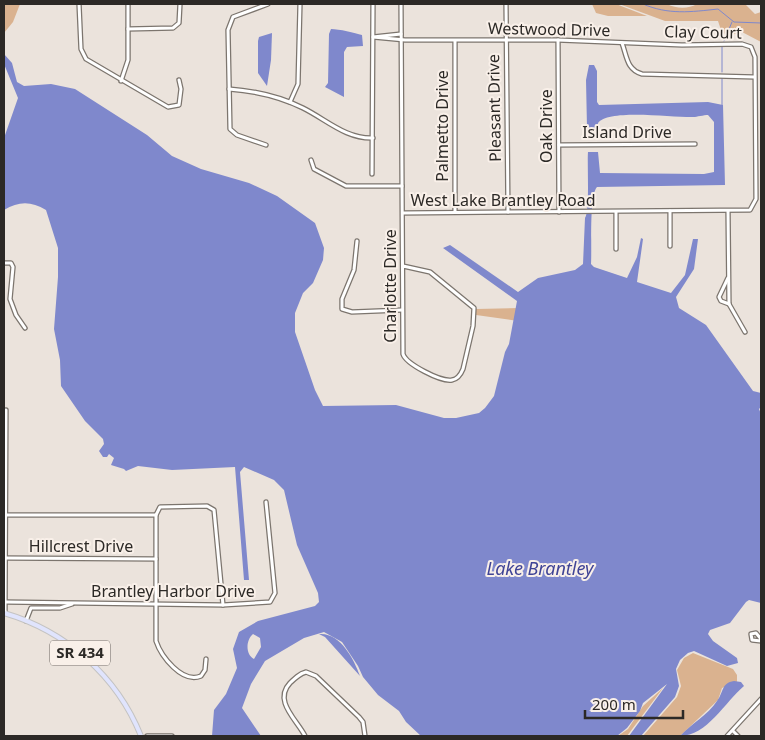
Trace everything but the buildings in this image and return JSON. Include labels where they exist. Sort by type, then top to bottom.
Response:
[{"type":"main road","name":"SR 434","points":[[4,613],[26,621],[66,642],[100,671],[125,705],[141,736]]},
{"type":"street","points":[[79,4],[81,49],[86,59],[121,81],[173,108],[179,105],[181,100],[179,80]]},
{"type":"street","points":[[121,81],[128,60],[128,4]]},
{"type":"street","points":[[128,29],[173,28],[179,22],[180,4]]},
{"type":"street","points":[[266,145],[232,132],[229,122],[229,89],[230,21],[241,14],[268,4]]},
{"type":"street","points":[[290,102],[298,84],[300,4]]},
{"type":"street","points":[[372,174],[373,4]]},
{"type":"street","name":"West Lake Brantley Road","points":[[401,4],[403,213],[745,211],[753,208],[756,199],[754,77]]},
{"type":"street","name":"Pleasant Drive","points":[[506,4],[508,212]]},
{"type":"street","name":"Westwood Drive","points":[[373,37],[378,34],[454,41],[558,40],[622,43],[629,65],[636,72],[642,74],[754,77]]},
{"type":"street","name":"Oak Drive","points":[[558,40],[559,212]]},
{"type":"street","name":"Palmetto Drive","points":[[454,41],[455,212]]},
{"type":"street","name":"Clay Court","points":[[622,43],[748,45],[754,52],[754,77]]},
{"type":"street","points":[[229,89],[269,94],[290,102],[348,134],[359,138],[373,138]]},
{"type":"street","name":"Island Drive","points":[[559,145],[695,144]]},
{"type":"street","points":[[311,160],[314,169],[341,184],[402,186]]},
{"type":"street","points":[[670,211],[670,246]]},
{"type":"street","points":[[728,211],[729,304],[745,332]]},
{"type":"street","points":[[616,212],[616,249]]},
{"type":"street","name":"Charlotte Drive","points":[[403,213],[402,351],[404,359],[410,364],[444,379],[456,379],[463,369],[474,308],[432,274],[420,268],[403,266]]},
{"type":"street","points":[[357,241],[354,270],[342,299],[342,309],[352,312],[402,310]]},
{"type":"street","points":[[4,263],[11,263],[14,272],[10,298],[16,315],[25,328]]},
{"type":"street","points":[[728,278],[719,297],[721,301],[729,304]]},
{"type":"street","points":[[4,613],[6,602],[6,410]]},
{"type":"street","name":"Brantley Harbor Drive","points":[[6,602],[223,605],[268,602],[273,600],[275,593],[266,502]]},
{"type":"street","points":[[206,659],[201,676],[186,677],[178,672],[157,646],[154,605],[156,515],[160,507],[207,506],[214,510],[223,605]]},
{"type":"street","points":[[6,515],[156,515]]},
{"type":"street","name":"Hillcrest Drive","points":[[6,558],[156,558]]},
{"type":"street","name":"Brantley Harbor Drive","points":[[26,621],[31,608],[60,608],[72,604]]},
{"type":"street","points":[[305,736],[286,707],[283,697],[286,688],[296,677],[308,672],[316,676],[359,717],[363,722],[365,736]]},
{"type":"street","points":[[727,736],[761,699]]},
{"type":"street","points":[[733,731],[738,736]]},
{"type":"street","points":[[147,736],[172,736]]},
{"type":"shaded area","points":[[4,4],[20,4],[13,22],[4,33]]},
{"type":"shaded area","points":[[592,4],[616,4],[647,16],[608,16],[596,13]]},
{"type":"shaded area","points":[[619,4],[667,4],[682,8],[697,4],[745,4],[755,14],[761,12],[761,42],[742,32],[731,35],[722,33],[718,21],[665,21]]},
{"type":"shaded area","points":[[521,308],[518,321],[476,315],[476,309]]},
{"type":"shaded area","points":[[693,653],[733,669],[737,675],[737,682],[722,688],[718,700],[680,736],[643,736],[677,697],[681,686],[677,670],[684,658]]},
{"type":"shaded area","points":[[663,688],[627,736],[618,736],[628,729],[643,706]]},
{"type":"water","points":[[331,29],[362,35],[363,46],[347,47],[344,52],[344,97],[325,87],[328,83],[329,34]]},
{"type":"water","points":[[272,33],[271,60],[267,86],[258,73],[258,41],[259,37]]},
{"type":"water","name":"Lake Brantley","points":[[4,54],[12,63],[17,82],[24,86],[51,84],[75,89],[147,135],[172,156],[201,169],[249,183],[277,196],[315,223],[324,248],[323,260],[313,283],[303,293],[295,313],[295,332],[315,390],[323,406],[396,405],[444,418],[456,418],[479,413],[494,396],[505,352],[509,344],[517,301],[443,248],[450,245],[518,292],[538,278],[575,270],[583,264],[588,197],[588,152],[598,152],[600,173],[704,174],[714,172],[714,122],[708,115],[694,117],[628,115],[604,118],[598,123],[596,138],[591,139],[588,136],[587,128],[586,80],[589,65],[594,65],[597,71],[597,102],[599,105],[708,102],[723,105],[725,185],[597,187],[594,192],[592,211],[591,264],[594,267],[627,278],[637,257],[641,238],[643,239],[637,282],[671,293],[685,275],[693,239],[698,239],[694,269],[676,297],[679,308],[706,325],[753,391],[761,393],[761,407],[759,409],[761,414],[761,603],[749,600],[730,623],[710,630],[708,634],[713,641],[737,658],[738,663],[727,666],[694,651],[688,653],[680,660],[676,669],[679,686],[675,697],[641,736],[629,736],[667,684],[643,703],[640,711],[627,728],[617,736],[421,736],[406,722],[399,711],[378,695],[363,677],[342,642],[324,632],[304,638],[265,661],[251,684],[242,708],[261,736],[212,736],[214,710],[226,694],[237,668],[233,649],[239,632],[258,621],[315,606],[319,602],[318,593],[297,545],[284,490],[274,480],[244,467],[240,472],[249,580],[244,580],[235,467],[172,470],[138,466],[126,471],[111,465],[114,458],[109,454],[107,457],[103,457],[99,451],[104,444],[103,439],[85,421],[61,386],[60,360],[54,329],[58,248],[46,210],[25,203],[4,210],[4,138],[18,98],[4,64]],"holes":[[[253,634],[260,638],[261,647],[254,659],[249,654],[248,643]]]},
{"type":"water","points":[[319,634],[333,637],[340,642],[350,655],[360,676],[325,637]]},
{"type":"water","points":[[734,681],[741,682],[744,686],[715,717],[690,735],[680,736],[713,706],[723,688]]},
{"type":"waterway","points":[[643,4],[671,11],[689,12],[718,9],[734,22],[761,23]]},
{"type":"waterway","points":[[724,41],[732,22]]},
{"type":"waterway","points":[[722,47],[722,72]]},
{"type":"waterway","points":[[722,78],[722,105]]}]
